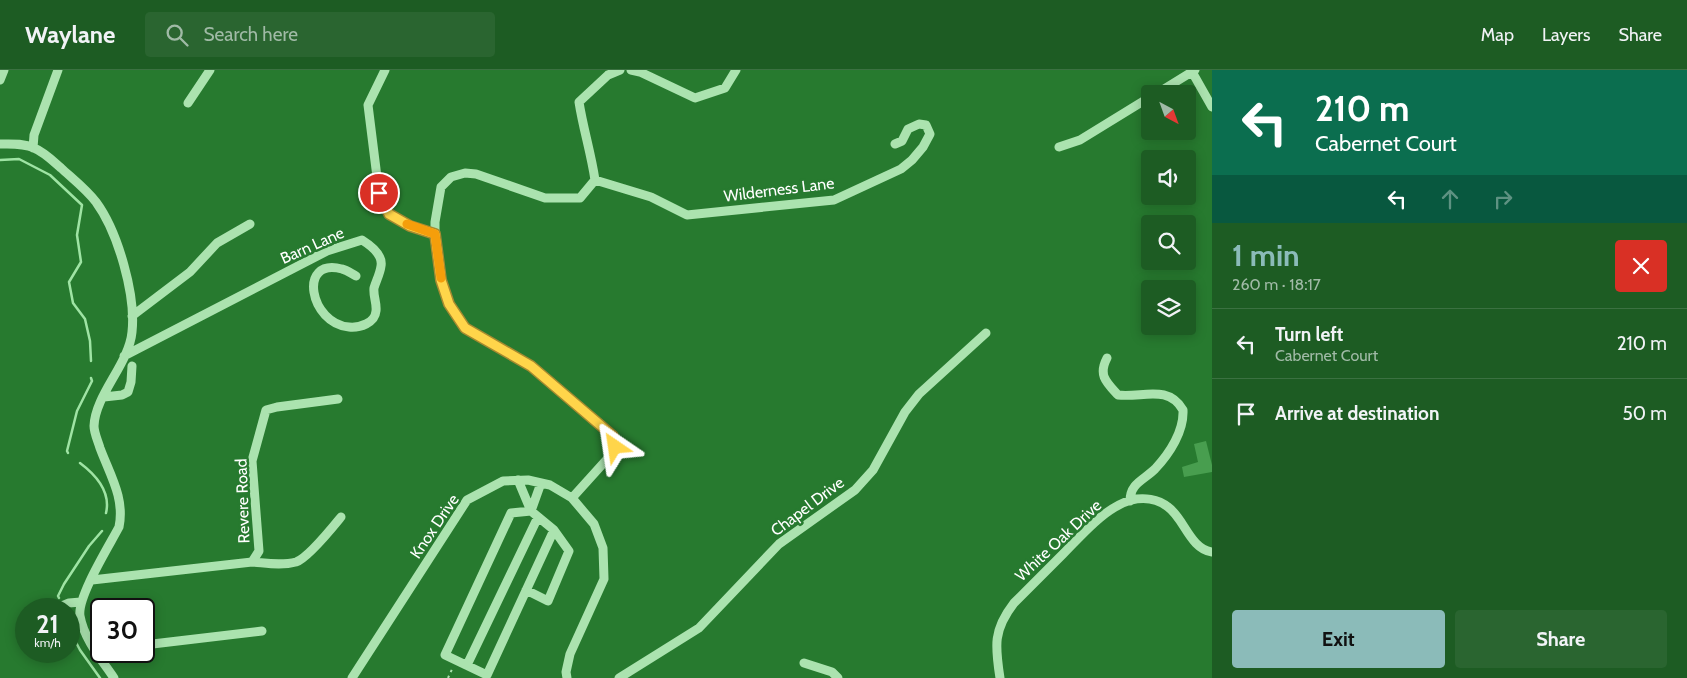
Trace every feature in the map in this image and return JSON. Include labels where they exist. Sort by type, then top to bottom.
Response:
[{"type":"street","points":[[0,80],[4,70]]},
{"type":"street","points":[[33,148],[34,135],[58,70]]},
{"type":"street","points":[[188,103],[210,70]]},
{"type":"street","points":[[385,70],[368,105],[379,193],[389,214],[410,226],[435,234]]},
{"type":"street","points":[[572,498],[609,457],[615,447],[613,436],[531,366],[465,328],[449,304],[441,280],[435,222],[441,188],[451,177],[457,175],[476,174],[545,198],[580,198],[596,180],[579,102],[608,75],[620,70]]},
{"type":"street","points":[[631,70],[640,72],[695,98],[725,88],[736,70]]},
{"type":"street","points":[[1170,85],[1192,71],[1212,107]]},
{"type":"street","points":[[1059,147],[1080,140],[1141,103]]},
{"type":"street","name":"Wilderness Lane","points":[[596,180],[651,198],[688,215],[834,200],[901,169],[923,147],[930,134],[926,125],[919,124],[908,130],[902,141],[895,144]]},
{"type":"street","points":[[0,144],[16,144],[33,148],[46,155],[82,186],[96,203],[114,234],[126,275],[132,316],[131,340],[94,420],[94,429],[120,498],[122,514],[119,527],[81,602],[80,615],[90,638]]},
{"type":"street","points":[[132,316],[190,272],[216,243],[250,224]]},
{"type":"street","name":"Barn Lane","points":[[124,356],[327,251],[362,240],[370,245],[378,254],[382,265],[374,290],[376,312],[371,321],[361,326],[342,326],[329,319],[317,304],[313,292],[313,282],[319,272],[326,268],[343,269],[356,276]]},
{"type":"street","name":"Chapel Drive","points":[[619,678],[699,628],[779,544],[855,490],[874,470],[905,412],[919,394],[986,333]]},
{"type":"street","points":[[1107,358],[1102,368],[1103,374],[1118,395],[1168,395],[1175,398],[1183,410],[1182,421],[1175,441],[1155,469],[1139,480],[1133,487],[1130,501]]},
{"type":"street","points":[[104,397],[122,395],[128,392],[132,366]]},
{"type":"street","name":"Revere Road","points":[[92,580],[252,562],[259,551],[252,461],[266,410],[338,399]]},
{"type":"street","points":[[518,480],[534,514],[554,530],[569,551],[548,601],[526,590]]},
{"type":"street","name":"Knox Drive","points":[[352,678],[467,500],[503,481],[528,480],[550,485],[572,498],[594,524],[603,548],[604,579],[570,654],[566,672],[567,678]]},
{"type":"street","points":[[467,665],[534,514],[540,483]]},
{"type":"street","name":"White Oak Drive","points":[[1000,678],[997,656],[997,632],[1003,617],[1014,603],[1092,524],[1114,508],[1143,498],[1156,500],[1169,507],[1198,546],[1212,552]]},
{"type":"street","points":[[534,514],[511,513],[445,655],[487,674],[554,530]]},
{"type":"street","points":[[252,562],[275,564],[298,561],[325,537],[341,517]]},
{"type":"street","points":[[155,645],[262,631]]},
{"type":"street","points":[[105,663],[114,678]]},
{"type":"street","points":[[804,663],[832,672],[838,678]]},
{"type":"building","points":[[1206,441],[1212,472],[1184,477],[1182,467],[1198,462],[1194,444]]},
{"type":"waterway","points":[[0,160],[19,159],[50,175],[82,205],[77,235],[81,262],[69,282],[73,303],[85,319],[90,341],[91,361]]},
{"type":"waterway","points":[[68,453],[77,411],[92,381],[91,378]]},
{"type":"waterway","points":[[80,463],[92,473],[101,485],[106,498],[106,513]]},
{"type":"waterway","points":[[59,598],[58,596],[64,584],[89,546],[102,531]]},
{"type":"waterway","points":[[80,650],[100,678]]},
{"type":"slow traffic","points":[[407,224],[435,234],[441,278]]},
{"type":"route","points":[[379,193],[389,214],[410,226],[435,234],[441,280],[449,304],[457,319],[465,328],[481,339],[531,366],[613,436],[615,447]]}]
